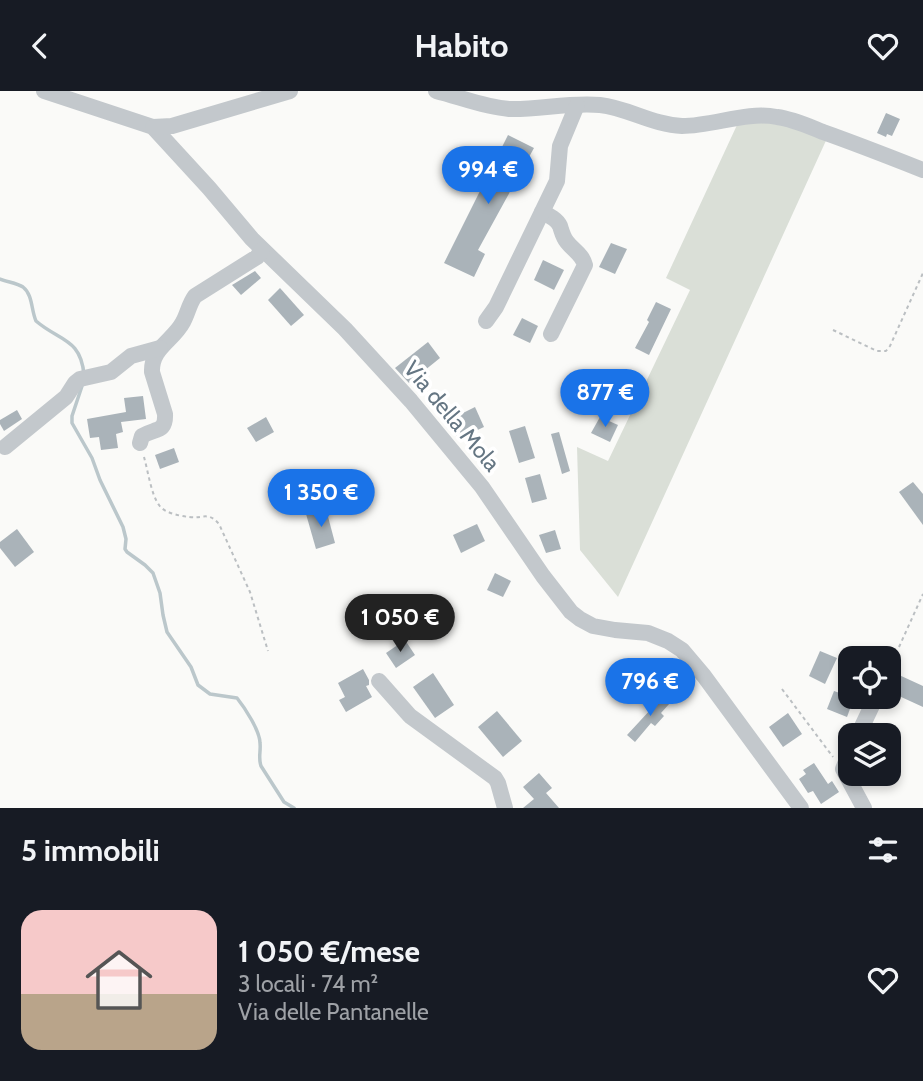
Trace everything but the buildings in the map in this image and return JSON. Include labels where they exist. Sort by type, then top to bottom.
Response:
[{"type":"street","name":"Via della Mola","points":[[44,91],[153,127],[262,250],[338,321],[411,401],[482,487],[571,612],[593,625],[648,633],[682,650],[800,808]]},
{"type":"street","points":[[153,127],[172,126],[290,91]]},
{"type":"street","points":[[436,91],[501,108],[577,105],[614,107],[677,126],[709,124],[757,115],[781,117],[923,170]]},
{"type":"street","points":[[486,321],[496,307],[557,181],[560,146],[577,105]]},
{"type":"street","points":[[542,212],[560,226],[566,242],[580,255],[585,265],[551,334]]},
{"type":"street","points":[[140,443],[142,436],[164,426],[165,414],[152,372],[152,365],[160,348],[177,333],[195,296],[257,257],[262,250]]},
{"type":"street","points":[[5,447],[66,397],[75,383],[84,378],[111,372],[131,356],[160,348]]},
{"type":"street","points":[[379,681],[410,716],[495,778],[505,808]]},
{"type":"street","points":[[852,786],[864,808]]},
{"type":"path","points":[[833,330],[877,351],[886,351],[923,273]]},
{"type":"path","points":[[140,443],[157,502],[162,509],[188,517],[208,516],[219,524],[250,591],[268,651]]},
{"type":"path","points":[[900,646],[923,594]]},
{"type":"path","points":[[782,689],[838,762]]},
{"type":"shaded area","points":[[774,116],[829,134],[618,597],[580,550],[577,447],[608,461],[690,290],[666,278],[737,125]]},
{"type":"waterway","points":[[0,279],[26,290],[36,321],[74,347],[82,363],[84,375]]},
{"type":"waterway","points":[[82,386],[72,423],[92,458],[123,527],[125,549],[153,573],[160,593],[167,632],[191,667],[198,685],[210,694],[237,698],[248,713],[258,732],[261,766],[284,802],[294,808]]}]
